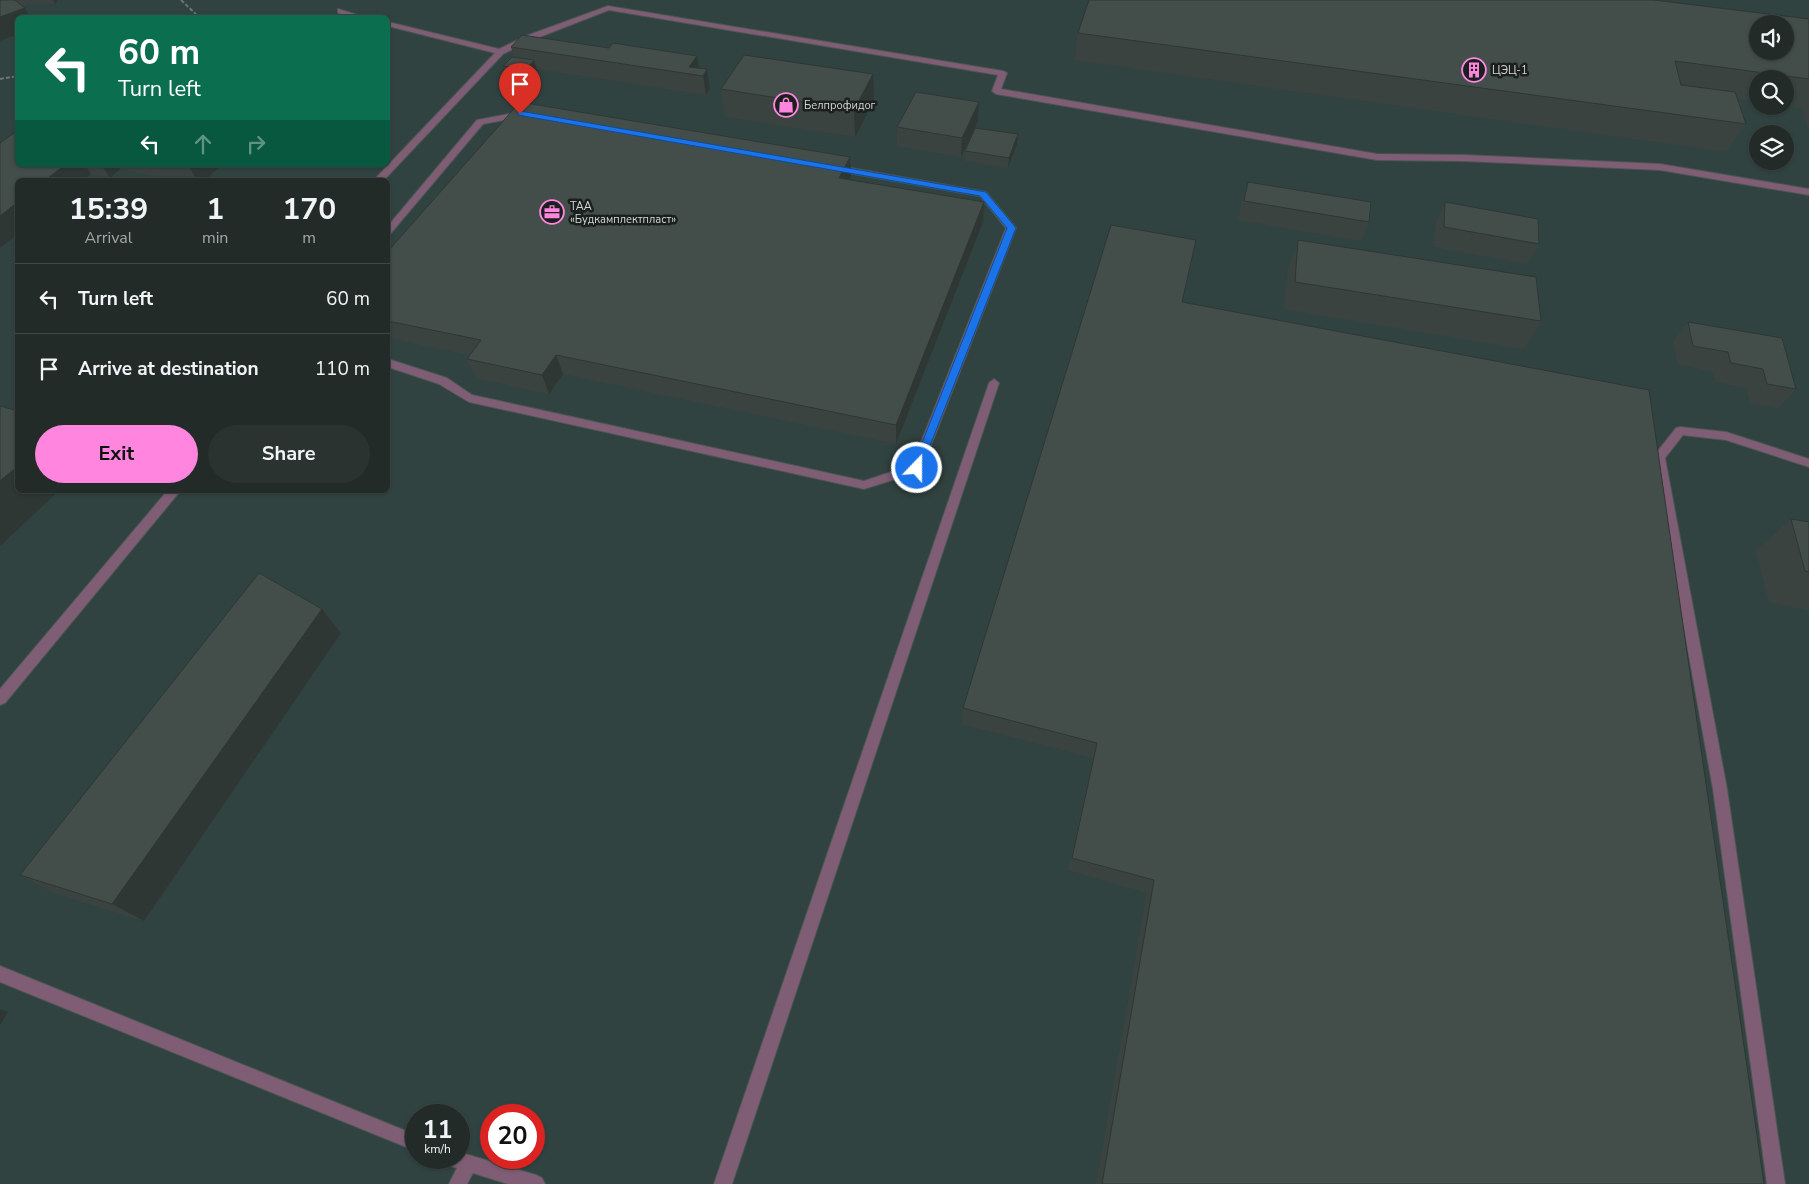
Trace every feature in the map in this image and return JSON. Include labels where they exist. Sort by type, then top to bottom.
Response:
[{"type":"lane","points":[[381,178],[500,52],[529,38],[608,8],[1002,73],[996,91],[1377,157],[1464,158],[1660,167],[1809,192]]},
{"type":"lane","points":[[341,11],[354,15]]},
{"type":"lane","points":[[390,24],[500,52]]},
{"type":"lane","points":[[390,229],[480,122],[520,114],[530,115]]},
{"type":"lane","points":[[390,364],[443,381],[469,398],[864,485],[917,468],[1011,228],[983,194],[825,167]]},
{"type":"lane","points":[[723,1184],[994,382]]},
{"type":"lane","points":[[1776,1184],[1720,789],[1659,457],[1680,431],[1726,436],[1809,463]]},
{"type":"lane","points":[[0,699],[172,493]]},
{"type":"lane","points":[[0,974],[405,1139]]},
{"type":"lane","points":[[470,1165],[536,1184]]},
{"type":"lane","points":[[458,1184],[466,1169]]},
{"type":"path","points":[[181,0],[197,15]]},
{"type":"path","points":[[0,79],[15,76]]},
{"type":"shaded area","points":[[0,0],[1809,0],[1809,1184],[0,1184]]},
{"type":"building","points":[[0,0],[15,0],[25,8],[0,17]]},
{"type":"building","name":"ЦЭЦ-1","points":[[1089,0],[1654,0],[1776,15],[1749,15],[1749,60],[1794,60],[1794,17],[1809,19],[1809,79],[1794,77],[1794,70],[1749,71],[1675,61],[1681,85],[1735,92],[1746,124],[1078,33]]},
{"type":"building","points":[[522,35],[609,48],[613,43],[697,56],[689,67],[707,69],[703,76],[511,47]]},
{"type":"building","points":[[744,55],[873,74],[854,110],[721,89]]},
{"type":"building","points":[[512,57],[534,60],[526,70],[503,66]]},
{"type":"building","points":[[916,92],[979,102],[962,138],[897,127]]},
{"type":"building","points":[[520,102],[850,157],[839,178],[984,202],[896,425],[556,355],[542,375],[467,359],[481,340],[390,321],[390,249]]},
{"type":"building","points":[[975,128],[1018,134],[1009,158],[965,151]]},
{"type":"building","points":[[15,132],[15,167],[62,167],[48,178],[15,178],[15,204],[0,216],[0,143]]},
{"type":"building","points":[[1248,182],[1371,202],[1369,222],[1244,201]]},
{"type":"building","points":[[1445,202],[1538,219],[1539,244],[1444,227]]},
{"type":"building","points":[[1111,225],[1196,240],[1182,302],[1649,390],[1764,1184],[1102,1184],[1154,880],[1072,858],[1097,743],[963,708]]},
{"type":"building","points":[[1298,240],[1536,277],[1541,321],[1295,282]]},
{"type":"building","points":[[1688,322],[1782,338],[1796,389],[1767,384],[1763,369],[1731,363],[1728,352],[1693,346]]},
{"type":"building","points":[[0,406],[15,410],[15,468],[0,481]]},
{"type":"building","points":[[1791,519],[1809,522],[1809,572],[1805,571]]},
{"type":"building","points":[[259,573],[322,609],[112,904],[20,875]]},
{"type":"place","name":"ЦЭЦ-1","points":[[1474,70]]},
{"type":"place","name":"Белпрофидог","points":[[786,105]]},
{"type":"place","name":"ТАА «Будкамплектпласт»","points":[[552,212]]},
{"type":"route","points":[[520,114],[983,194],[1011,228],[917,468]]}]
